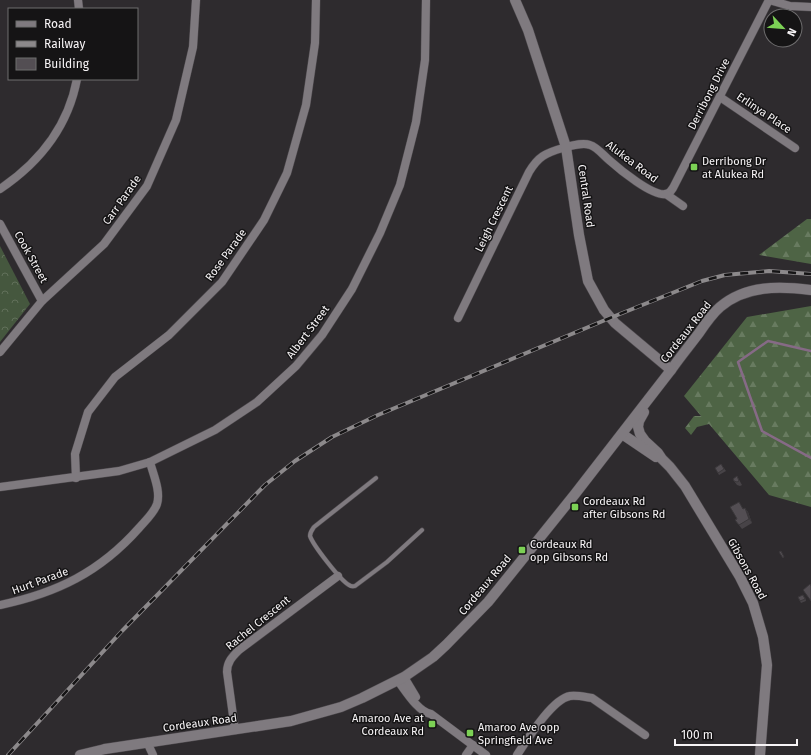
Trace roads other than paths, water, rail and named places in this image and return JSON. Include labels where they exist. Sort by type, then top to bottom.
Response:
[{"type":"main road","name":"Central Road","points":[[515,0],[528,30],[566,147],[583,260],[592,291],[604,310],[615,323],[671,370]]},
{"type":"main road","name":"Cordeaux Road","points":[[80,755],[146,742],[291,721],[331,710],[362,698],[401,679],[433,657],[479,612],[575,494],[712,315],[726,302],[744,294],[767,288],[811,290]]},
{"type":"main road","name":"Gibsons Road","points":[[656,389],[654,397],[639,421],[638,427],[640,434],[685,486],[740,577],[753,603],[763,637],[767,665],[760,755]]},
{"type":"main road","name":"Gibsons Road","points":[[622,434],[654,456],[662,459]]},
{"type":"street","name":"Carr Parade","points":[[0,352],[42,301],[104,244],[147,186],[176,120],[193,47],[196,0]]},
{"type":"street","name":"Rose Parade","points":[[76,478],[76,454],[88,412],[115,377],[170,335],[222,282],[264,220],[286,173],[306,105],[315,44],[316,0]]},
{"type":"street","name":"Albert Street","points":[[0,487],[76,478],[119,471],[150,462],[215,430],[257,402],[296,366],[322,335],[352,289],[380,233],[400,184],[416,122],[425,60],[426,0]]},
{"type":"street","points":[[769,0],[790,6],[811,7]]},
{"type":"street","name":"Derribong Drive","points":[[666,194],[673,188],[769,0]]},
{"type":"street","points":[[0,189],[14,180],[44,152],[58,131],[75,94],[77,80]]},
{"type":"street","name":"Erlinya Place","points":[[720,97],[795,148]]},
{"type":"street","name":"Alukea Road","points":[[566,147],[585,144],[592,145],[617,167],[646,188],[661,195],[666,194],[682,206]]},
{"type":"street","name":"Leigh Crescent","points":[[458,318],[536,160],[553,151],[566,147]]},
{"type":"street","name":"Cook Street","points":[[0,224],[42,301]]},
{"type":"street","name":"Hurt Parade","points":[[0,605],[19,601],[71,582],[93,569],[128,541],[153,512],[157,503],[158,492],[150,462]]},
{"type":"street","name":"Rachel Crescent","points":[[235,730],[227,672],[227,666],[231,659],[239,650],[338,576]]},
{"type":"street","points":[[401,679],[431,714],[486,755]]},
{"type":"street","points":[[517,755],[550,709],[560,700],[570,696],[592,698],[645,735]]},
{"type":"street","points":[[146,742],[153,755]]},
{"type":"street","points":[[466,755],[473,745]]},
{"type":"lane","points":[[376,478],[310,531],[313,542],[338,576],[349,585],[355,586],[387,562],[422,530]]},
{"type":"waterway","points":[[811,351],[768,341],[738,362],[762,431],[811,458]]},
{"type":"railway","points":[[8,755],[122,631],[265,485],[295,461],[332,437],[378,415],[702,281],[725,275],[769,271],[811,274]]},
{"type":"place","name":"Derribong Dr at Alukea Rd","points":[[694,167]]},
{"type":"place","name":"Cordeaux Rd after Gibsons Rd","points":[[575,507]]},
{"type":"place","name":"Cordeaux Rd opp Gibsons Rd","points":[[522,550]]},
{"type":"place","name":"Amaroo Ave at Cordeaux Rd","points":[[432,724]]},
{"type":"place","name":"Amaroo Ave opp Springfield Ave","points":[[470,733]]}]
